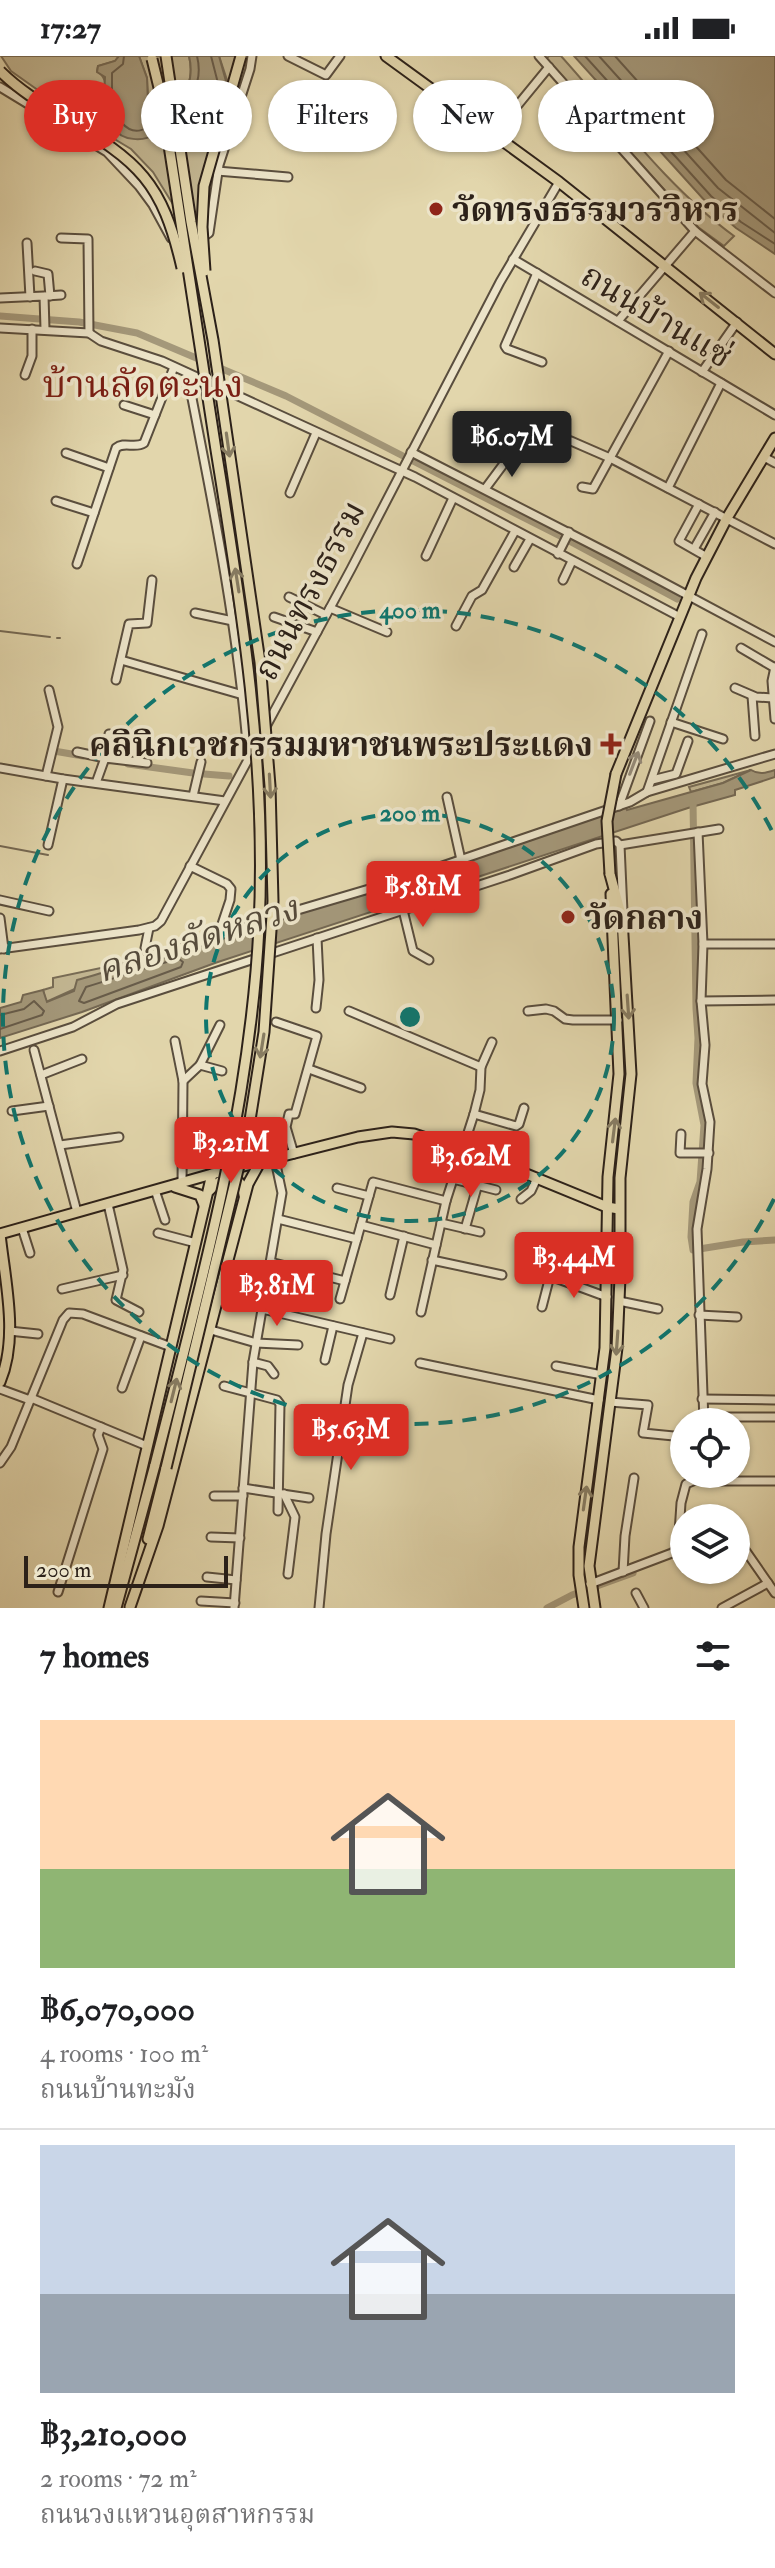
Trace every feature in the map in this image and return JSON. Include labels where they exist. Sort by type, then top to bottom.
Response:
[{"type":"main road","points":[[116,1608],[155,1465],[231,1152],[244,1074],[259,927],[260,793],[254,706],[162,100],[151,56]]},
{"type":"main road","points":[[166,56],[213,340]]},
{"type":"main road","points":[[130,1608],[250,1120],[264,1032],[273,901],[271,799],[264,698],[203,249],[202,206],[212,155],[241,56]]},
{"type":"main road","points":[[386,56],[419,80]]},
{"type":"main road","points":[[0,71],[26,93],[108,144],[142,173],[165,209],[172,229],[199,341]]},
{"type":"main road","points":[[518,152],[775,354]]},
{"type":"main road","points":[[595,1608],[584,1574],[580,1538],[602,1375],[607,1297],[607,1207],[618,1087],[618,1020],[607,821],[616,774],[689,595],[727,518],[775,438]]},
{"type":"main road","points":[[584,1574],[610,1402],[619,1301],[619,1209],[631,1074],[622,918],[610,874]]},
{"type":"main road","points":[[0,1382],[6,1362],[9,1331],[0,1233],[212,1174],[358,1137],[392,1132],[414,1134],[463,1150],[619,1209]]},
{"type":"main road","points":[[130,1608],[158,1526],[248,1184],[259,1164]]},
{"type":"main road","points":[[109,1608],[212,1174]]},
{"type":"main road","points":[[209,1193],[216,1183],[227,1178],[239,1181],[244,1194],[239,1221]]},
{"type":"main road","points":[[170,1186],[200,1195],[204,1208]]},
{"type":"main road","points":[[607,1257],[620,1257]]},
{"type":"main road","points":[[591,1458],[602,1459]]},
{"type":"main road","points":[[584,1608],[588,1590]]},
{"type":"street","points":[[0,87],[107,152],[153,205],[174,243],[197,241],[209,233],[217,171],[252,56]]},
{"type":"street","points":[[288,56],[324,75],[329,74],[340,56]]},
{"type":"street","points":[[539,56],[695,231],[775,293]]},
{"type":"street","points":[[522,100],[549,67]]},
{"type":"street","points":[[217,171],[288,177]]},
{"type":"street","name":"ถนนทรงธรรม","points":[[149,928],[161,921],[513,259],[559,182]]},
{"type":"street","points":[[618,321],[695,231]]},
{"type":"street","points":[[61,238],[88,239],[88,327],[101,341],[174,367],[401,471],[680,617]]},
{"type":"street","points":[[27,243],[30,297]]},
{"type":"street","name":"ถนนบ้านแซ่","points":[[513,259],[775,415]]},
{"type":"street","points":[[35,271],[48,274],[45,327]]},
{"type":"street","points":[[537,273],[505,346],[542,362]]},
{"type":"street","points":[[0,298],[61,295]]},
{"type":"street","points":[[702,372],[737,322]]},
{"type":"street","points":[[0,328],[88,327]]},
{"type":"street","points":[[25,375],[32,356],[32,329]]},
{"type":"street","points":[[582,487],[593,489],[669,351]]},
{"type":"street","points":[[77,564],[118,445],[139,446],[144,443],[174,367]]},
{"type":"street","points":[[187,373],[233,621],[249,758]]},
{"type":"street","points":[[668,488],[721,383]]},
{"type":"street","points":[[124,405],[155,415]]},
{"type":"street","points":[[534,429],[610,458],[775,544]]},
{"type":"street","points":[[290,493],[316,433]]},
{"type":"street","points":[[485,489],[514,450]]},
{"type":"street","points":[[411,452],[775,642]]},
{"type":"street","points":[[66,453],[109,468]]},
{"type":"street","points":[[764,457],[775,463]]},
{"type":"street","points":[[426,556],[453,498]]},
{"type":"street","points":[[56,501],[94,513]]},
{"type":"street","points":[[699,504],[679,541],[707,557]]},
{"type":"street","points":[[694,549],[715,512]]},
{"type":"street","points":[[456,626],[472,596],[482,590],[515,531]]},
{"type":"street","points":[[558,554],[568,534]]},
{"type":"street","points":[[514,567],[530,539]]},
{"type":"street","points":[[563,580],[572,561]]},
{"type":"street","points":[[116,680],[129,623],[147,623],[152,580]]},
{"type":"street","points":[[289,597],[387,632]]},
{"type":"street","points":[[195,613],[233,621]]},
{"type":"street","points":[[274,617],[317,632]]},
{"type":"street","points":[[647,792],[702,634]]},
{"type":"street","points":[[741,648],[775,668],[775,719]]},
{"type":"street","points":[[121,660],[243,695]]},
{"type":"street","points":[[735,688],[752,696],[773,698]]},
{"type":"street","points":[[46,776],[58,727],[49,690]]},
{"type":"street","points":[[752,696],[755,736]]},
{"type":"street","points":[[639,717],[723,739]]},
{"type":"street","points":[[619,806],[650,721]]},
{"type":"street","points":[[96,783],[109,734]]},
{"type":"street","points":[[652,780],[676,774],[688,741]]},
{"type":"street","points":[[77,752],[147,763]]},
{"type":"street","points":[[0,918],[2,949],[149,928],[145,948],[152,957],[461,860],[630,802],[647,792],[775,754]]},
{"type":"street","points":[[193,796],[201,762]]},
{"type":"street","points":[[0,768],[225,801]]},
{"type":"street","points":[[48,845],[63,779]]},
{"type":"street","points":[[447,797],[461,860]]},
{"type":"street","points":[[620,845],[719,829]]},
{"type":"street","points":[[693,833],[703,944],[701,1001],[705,1045],[702,1084],[710,1122],[697,1229],[703,1408]]},
{"type":"street","points":[[0,1051],[73,1027],[117,1004],[596,844],[616,841],[620,845],[622,918]]},
{"type":"street","points":[[190,866],[227,884],[231,889],[218,936]]},
{"type":"street","points":[[0,900],[49,911]]},
{"type":"street","points":[[403,910],[413,951],[429,960]]},
{"type":"street","points":[[316,1008],[319,980],[317,938]]},
{"type":"street","points":[[703,944],[775,944]]},
{"type":"street","points":[[701,1001],[775,1000]]},
{"type":"street","points":[[528,1011],[546,1009],[573,1020],[618,1020]]},
{"type":"street","points":[[349,1011],[481,1067]]},
{"type":"street","points":[[276,1022],[317,1036],[295,1114],[289,1114],[286,1125],[294,1154]]},
{"type":"street","points":[[183,1081],[200,1065],[220,1025]]},
{"type":"street","points":[[175,1041],[183,1081],[182,1183]]},
{"type":"street","points":[[421,1312],[446,1201],[480,1090],[481,1067],[492,1042]]},
{"type":"street","points":[[34,1050],[77,1212]]},
{"type":"street","points":[[41,1075],[82,1059]]},
{"type":"street","points":[[200,1065],[222,1071]]},
{"type":"street","points":[[309,1069],[361,1088]]},
{"type":"street","points":[[12,1111],[49,1106]]},
{"type":"street","points":[[474,1114],[516,1126],[524,1108]]},
{"type":"street","points":[[681,1134],[680,1153],[704,1153]]},
{"type":"street","points":[[60,1145],[119,1137]]},
{"type":"street","points":[[201,1601],[234,1606],[253,1362],[282,1193],[275,1160]]},
{"type":"street","points":[[521,1199],[531,1191],[537,1178]]},
{"type":"street","points":[[453,1179],[496,1190]]},
{"type":"street","points":[[340,1299],[374,1181],[446,1201]]},
{"type":"street","points":[[465,1229],[478,1184]]},
{"type":"street","points":[[337,1188],[369,1196]]},
{"type":"street","points":[[155,1190],[165,1220]]},
{"type":"street","points":[[108,1204],[123,1275],[116,1300],[139,1312]]},
{"type":"street","points":[[278,1219],[357,1239]]},
{"type":"street","points":[[441,1223],[480,1232]]},
{"type":"street","points":[[361,1225],[436,1245]]},
{"type":"street","points":[[22,1228],[30,1253]]},
{"type":"street","points":[[158,1233],[196,1243]]},
{"type":"street","points":[[390,1295],[404,1236]]},
{"type":"street","points":[[432,1260],[502,1275]]},
{"type":"street","points":[[270,1262],[345,1281]]},
{"type":"street","points":[[62,1289],[123,1275]]},
{"type":"street","points":[[237,1276],[267,1284]]},
{"type":"street","points":[[542,1307],[550,1276],[607,1297]]},
{"type":"street","points":[[619,1301],[658,1309]]},
{"type":"street","points":[[262,1309],[390,1339]]},
{"type":"street","points":[[0,1463],[11,1447],[63,1320],[69,1313],[76,1312],[171,1347]]},
{"type":"street","points":[[699,1315],[737,1317]]},
{"type":"street","points":[[325,1360],[333,1326]]},
{"type":"street","points":[[211,1330],[256,1343],[298,1345]]},
{"type":"street","points":[[9,1331],[38,1334]]},
{"type":"street","points":[[319,1608],[326,1534],[348,1385],[363,1333]]},
{"type":"street","points":[[122,1388],[141,1336]]},
{"type":"street","points":[[253,1362],[268,1366],[274,1374]]},
{"type":"street","points":[[420,1363],[599,1400]]},
{"type":"street","points":[[556,1366],[602,1375]]},
{"type":"street","points":[[224,1386],[277,1400],[280,1404],[281,1493],[278,1511]]},
{"type":"street","points":[[0,1389],[147,1446]]},
{"type":"street","points":[[702,1399],[775,1400]]},
{"type":"street","points":[[610,1402],[648,1405],[643,1433],[670,1436]]},
{"type":"street","points":[[750,1418],[775,1417]]},
{"type":"street","points":[[58,1592],[103,1449],[98,1435],[101,1427]]},
{"type":"street","points":[[623,1572],[634,1478]]},
{"type":"street","points":[[750,1481],[775,1481]]},
{"type":"street","points":[[214,1496],[243,1492],[281,1493],[309,1498]]},
{"type":"street","points":[[281,1493],[295,1517],[288,1574]]},
{"type":"street","points":[[211,1537],[240,1538]]},
{"type":"street","points":[[588,1590],[670,1554]]},
{"type":"street","points":[[750,1557],[775,1593]]},
{"type":"street","points":[[207,1577],[236,1580]]},
{"type":"street","points":[[722,1608],[768,1583]]},
{"type":"street","points":[[636,1593],[644,1608]]},
{"type":"shaded area","points":[[1,56],[119,56],[115,61],[98,66],[97,71],[104,80],[24,80],[11,71]]},
{"type":"shaded area","points":[[139,56],[189,56],[189,80],[147,78]]},
{"type":"shaded area","points":[[219,56],[252,56],[245,80],[227,80]]},
{"type":"shaded area","points":[[561,56],[582,80],[565,80],[546,59]]},
{"type":"shaded area","points":[[125,129],[141,132],[141,152],[223,152],[209,220],[174,206],[153,172],[125,145]]},
{"type":"shaded area","points":[[630,152],[644,152],[687,196],[734,236],[724,246],[698,227]]},
{"type":"shaded area","points":[[751,770],[723,783],[691,792],[689,787]]},
{"type":"shaded area","points":[[139,960],[46,1002],[43,990],[53,987],[53,978]]},
{"type":"water","points":[[119,56],[139,56],[147,78],[141,80],[141,138],[125,137],[125,80],[105,80],[97,72],[98,66],[115,61]]},
{"type":"water","points":[[189,56],[219,56],[226,80],[189,80]]},
{"type":"water","points":[[574,56],[775,56],[775,254],[736,228],[706,202],[661,152],[714,152],[714,80],[596,80]]},
{"type":"water","points":[[751,770],[763,773],[775,770],[775,777],[735,790],[735,795],[215,963],[82,1012],[0,1038],[0,1008],[21,1002],[23,995],[43,990],[47,1002],[74,991],[77,980],[180,951],[626,807],[627,810],[723,783]]},
{"type":"waterway","points":[[0,316],[79,322],[137,333],[286,396],[405,457]]},
{"type":"waterway","points":[[413,461],[677,599]]},
{"type":"waterway","points":[[0,631],[50,637]]},
{"type":"waterway","points":[[54,751],[83,756]]},
{"type":"waterway","points":[[128,764],[193,773]]},
{"type":"waterway","points":[[204,774],[229,776]]},
{"type":"waterway","points":[[693,801],[698,1038],[696,1083],[704,1125],[700,1182],[693,1202],[693,1250],[775,1240]]},
{"type":"waterway","points":[[0,846],[48,855]]},
{"type":"waterway","points":[[547,1608],[572,1595],[633,1573]]},
{"type":"place","name":"วัดทรงธรรมวรวิหาร","points":[[436,209]]},
{"type":"place","name":"คลินิกเวชกรรมมหาชนพระประแดง","points":[[611,744]]},
{"type":"place","name":"วัดกลาง","points":[[568,917]]},
{"type":"district","name":"บ้านลัดตะนง","points":[[143,384]]},
{"type":"water label","name":"คลองลัดหลวง","points":[[197,938]]}]
